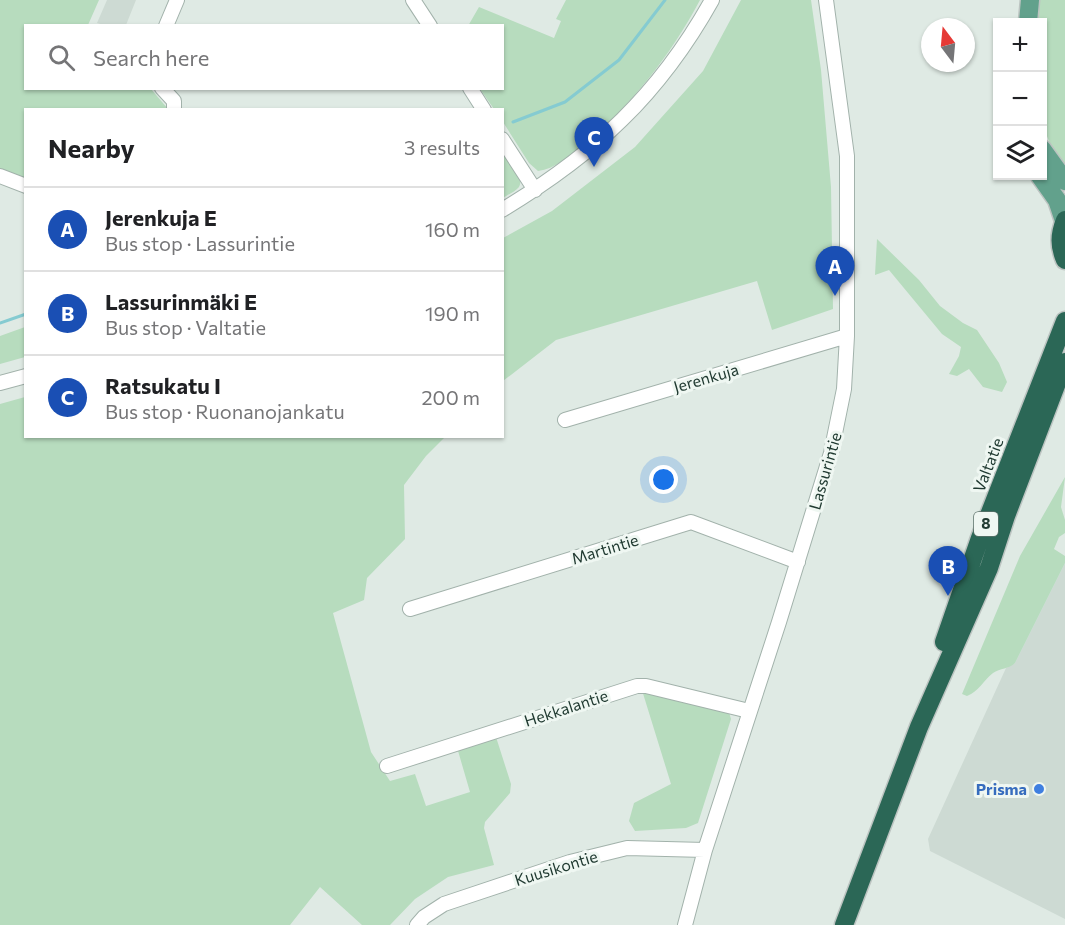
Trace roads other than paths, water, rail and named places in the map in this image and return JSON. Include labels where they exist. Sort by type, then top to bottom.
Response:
[{"type":"highway","points":[[1065,221],[1060,235],[1060,248],[1065,260]]},
{"type":"highway","name":"Valtatie","points":[[919,727],[980,538],[1065,321]]},
{"type":"highway","name":"Valtatie","points":[[844,925],[919,727],[989,568],[1006,516],[1065,362]]},
{"type":"main road","points":[[1024,0],[1026,18]]},
{"type":"main road","points":[[1028,18],[1030,0]]},
{"type":"main road","points":[[1047,156],[1065,181]]},
{"type":"main road","points":[[1043,180],[1057,200],[1065,221]]},
{"type":"street","points":[[167,24],[177,0]]},
{"type":"street","points":[[413,0],[429,24]]},
{"type":"street","points":[[504,209],[586,154],[629,114],[661,78],[702,18],[711,0]]},
{"type":"street","name":"Lassurintie","points":[[685,925],[705,850],[798,562],[837,432],[844,389],[847,336],[847,156],[826,0]]},
{"type":"street","points":[[164,90],[174,101],[174,108]]},
{"type":"street","points":[[471,90],[483,108]]},
{"type":"street","points":[[504,142],[535,190]]},
{"type":"street","points":[[0,176],[24,185]]},
{"type":"street","name":"Jerenkuja","points":[[565,420],[847,336]]},
{"type":"street","points":[[0,383],[24,377]]},
{"type":"street","name":"Martintie","points":[[410,609],[691,522],[798,562]]},
{"type":"street","name":"Hekkalantie","points":[[387,766],[637,686],[646,686],[749,711]]},
{"type":"street","name":"Kuusikontie","points":[[417,925],[424,917],[444,904],[570,862],[627,848],[705,850]]},
{"type":"waterway","points":[[513,122],[565,102],[619,60],[665,0]]},
{"type":"waterway","points":[[0,323],[24,315]]},
{"type":"place","name":"Ratsukatu I","points":[[594,167]]},
{"type":"place","name":"Jerenkuja E","points":[[835,296]]},
{"type":"place","name":"Lassurinmäki E","points":[[948,596]]},
{"type":"place","name":"Prisma","points":[[1039,789]]}]
